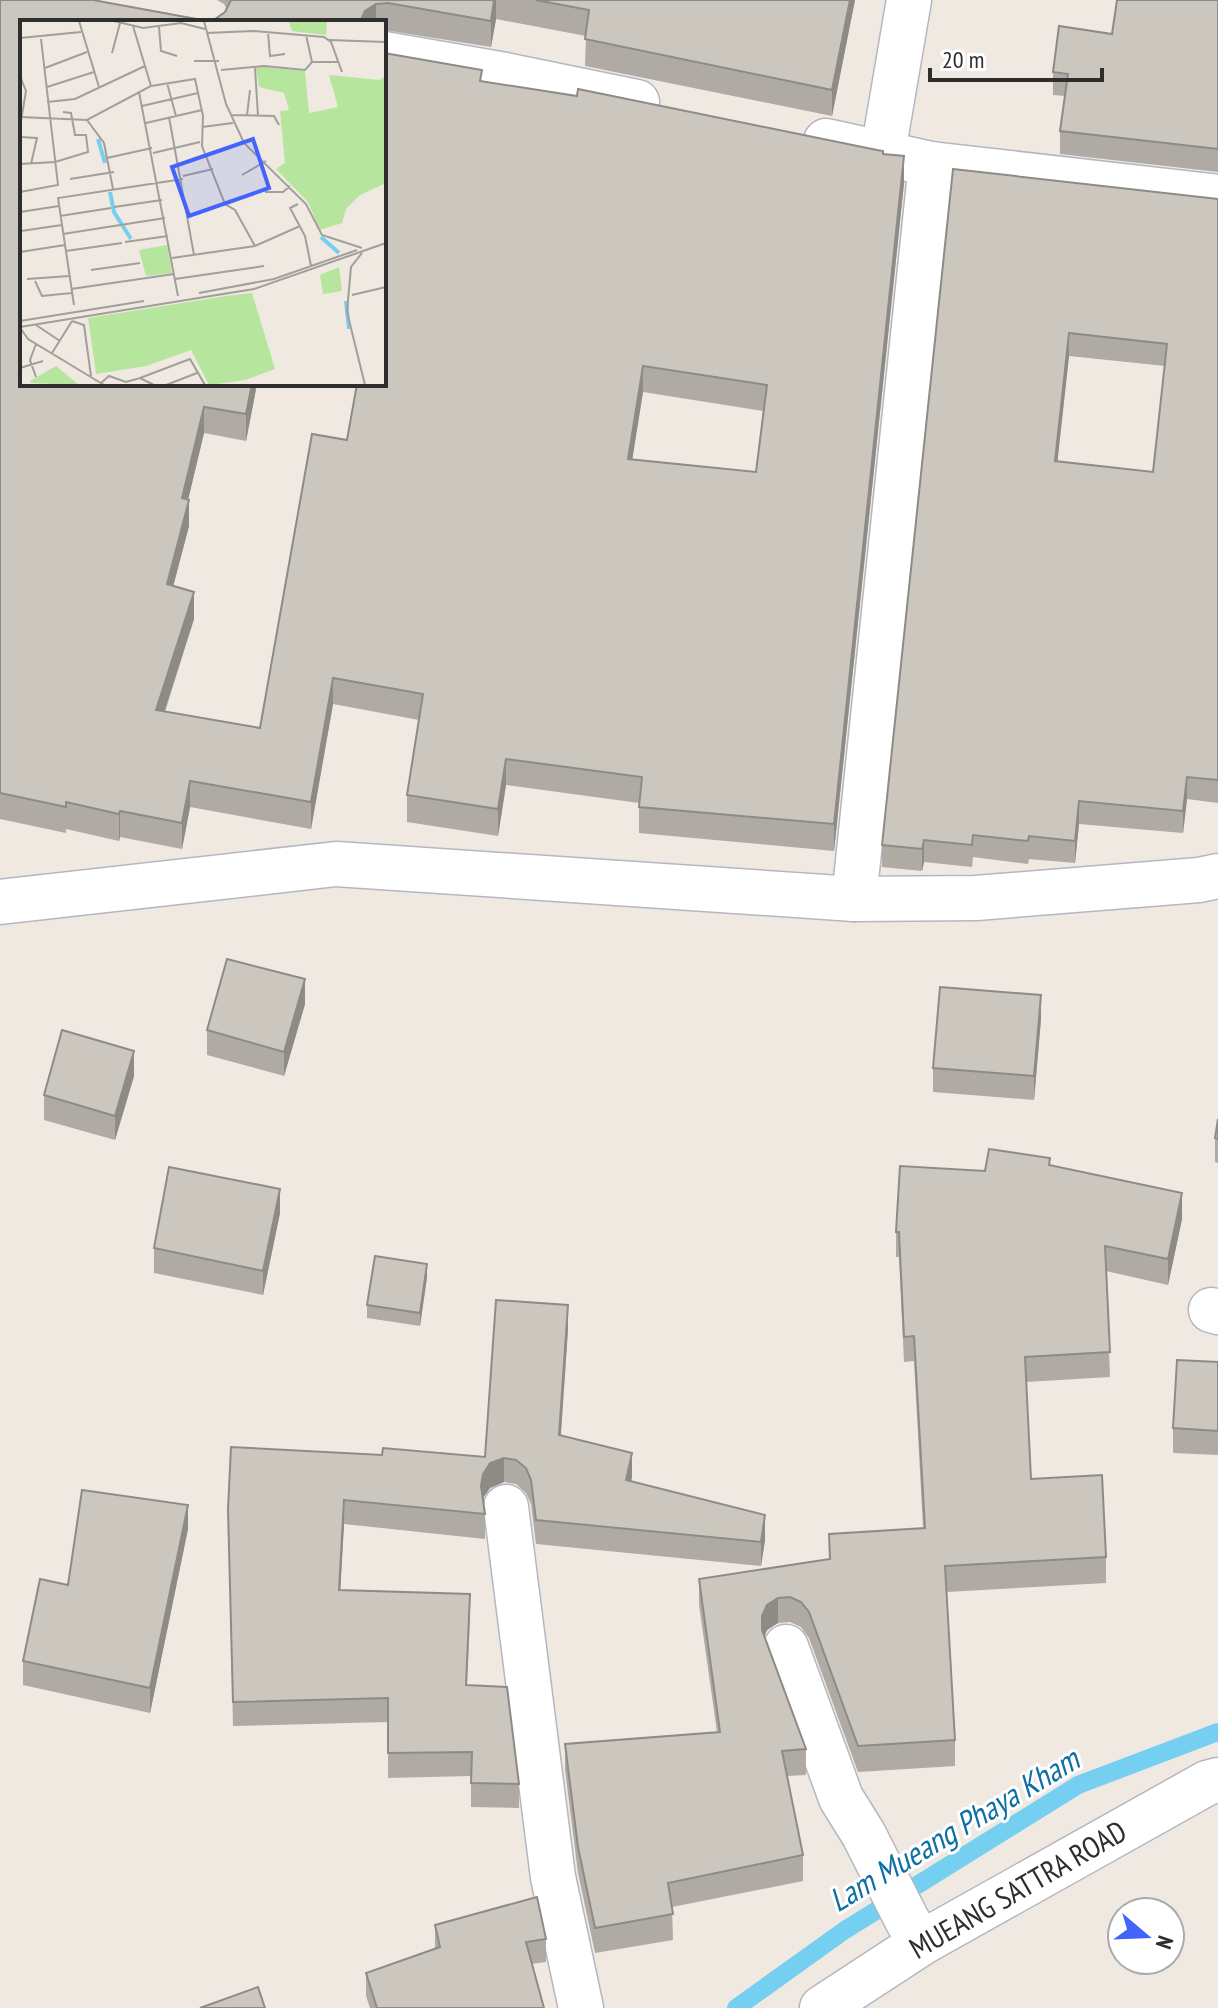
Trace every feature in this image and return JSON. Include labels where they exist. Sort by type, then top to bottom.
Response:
[{"type":"street","points":[[883,152],[909,0]]},
{"type":"street","points":[[386,54],[671,109]]},
{"type":"street","points":[[792,134],[931,164],[1218,197]]},
{"type":"street","points":[[854,899],[931,164]]},
{"type":"street","points":[[0,902],[336,864],[854,899],[976,898],[1218,876]]},
{"type":"street","points":[[506,1507],[553,1877],[581,2008]]},
{"type":"street","points":[[786,1647],[841,1798],[916,1932]]},
{"type":"street","name":"MUEANG SATTRA ROAD","points":[[822,2008],[916,1932],[1218,1780]]},
{"type":"building","points":[[0,0],[93,0],[202,20],[20,20],[20,386],[252,386],[246,414],[204,407],[182,498],[189,500],[167,584],[194,592],[156,710],[260,728],[312,434],[347,440],[357,386],[386,386],[386,53],[482,70],[480,81],[577,96],[578,89],[904,156],[834,824],[639,807],[642,777],[506,759],[498,809],[407,795],[423,694],[333,678],[311,802],[190,781],[182,823],[66,802],[66,807],[0,793]],"holes":[[[643,366],[767,385],[756,472],[628,459]]]},
{"type":"building","points":[[231,0],[494,0],[491,21],[388,3],[376,4],[365,11],[361,20],[202,20],[215,19],[225,12]]},
{"type":"building","points":[[536,0],[850,0],[832,90],[585,39],[589,10]]},
{"type":"building","points":[[1117,0],[1218,0],[1218,149],[1060,131],[1068,74],[1053,72],[1059,26],[1112,34]]},
{"type":"building","points":[[953,169],[1218,199],[1218,780],[1187,777],[1183,811],[1079,801],[1075,841],[1029,836],[1028,841],[973,835],[972,845],[924,840],[922,849],[882,845]],"holes":[[[1069,333],[1167,344],[1153,472],[1055,461]]]},
{"type":"building","points":[[227,959],[305,979],[284,1052],[207,1030]]},
{"type":"building","points":[[940,987],[1041,995],[1034,1076],[933,1068]]},
{"type":"building","points":[[62,1030],[134,1051],[115,1116],[44,1095]]},
{"type":"building","points":[[989,1149],[1050,1158],[1049,1165],[1182,1193],[1168,1259],[1105,1246],[1110,1352],[1025,1357],[1031,1479],[1102,1475],[1106,1557],[945,1566],[955,1740],[858,1746],[809,1612],[801,1602],[790,1597],[778,1598],[767,1605],[762,1616],[762,1630],[806,1749],[782,1751],[803,1855],[668,1883],[673,1914],[595,1928],[578,1847],[565,1744],[720,1732],[699,1579],[830,1559],[829,1534],[925,1528],[914,1336],[904,1337],[899,1232],[896,1232],[900,1166],[985,1171]]},
{"type":"building","points":[[169,1167],[280,1189],[263,1271],[154,1248]]},
{"type":"building","points":[[375,1256],[427,1264],[420,1313],[367,1305]]},
{"type":"building","points":[[496,1300],[568,1305],[559,1435],[632,1453],[626,1480],[765,1515],[761,1542],[536,1520],[531,1480],[526,1468],[516,1460],[504,1458],[490,1463],[483,1474],[481,1486],[485,1514],[344,1500],[339,1590],[470,1594],[466,1685],[507,1687],[519,1784],[471,1783],[472,1752],[388,1753],[388,1698],[233,1702],[228,1509],[231,1447],[382,1455],[383,1448],[485,1457]]},
{"type":"building","points":[[1177,1360],[1218,1362],[1218,1431],[1173,1428]]},
{"type":"building","points":[[82,1490],[188,1505],[150,1688],[23,1661],[40,1579],[68,1585]]},
{"type":"building","points":[[537,1897],[546,1939],[526,1942],[544,2008],[377,2008],[366,1973],[440,1947],[435,1925]]},
{"type":"building","points":[[258,1987],[265,2008],[200,2008]]},
{"type":"waterway","name":"Lam Mueang Phaya Kham","points":[[736,2008],[845,1930],[1078,1785],[1218,1732]]}]
